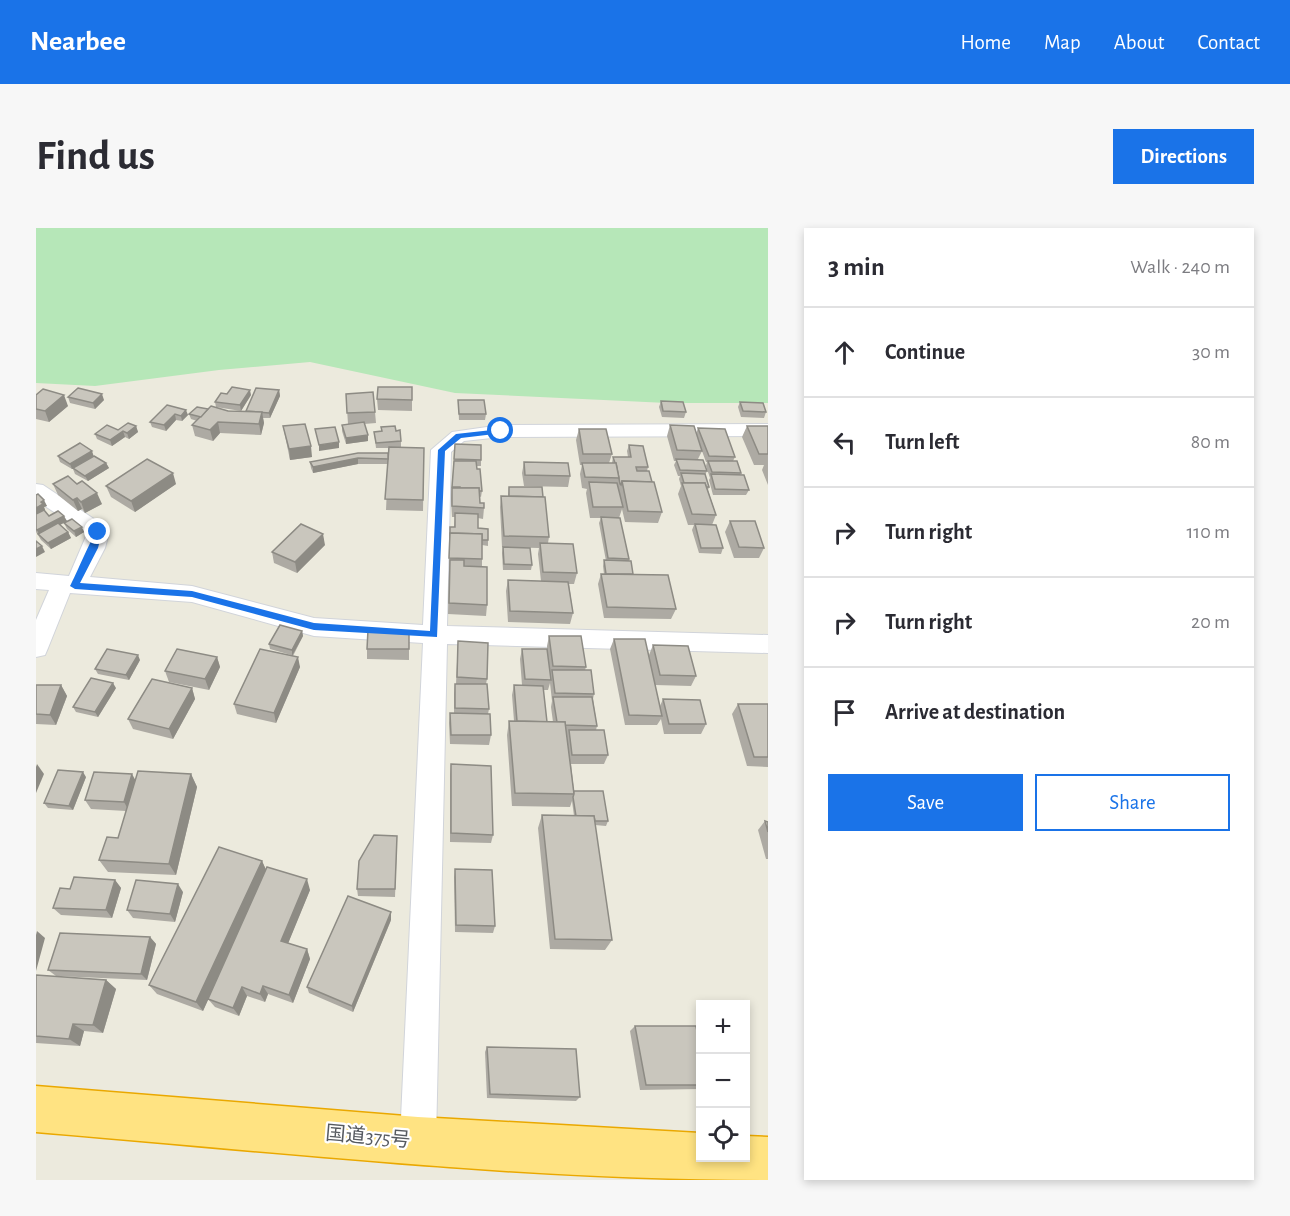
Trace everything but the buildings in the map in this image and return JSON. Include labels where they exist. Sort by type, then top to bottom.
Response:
[{"type":"highway","name":"国道375号","points":[[36,1109],[418,1140],[696,1157]]},
{"type":"highway","name":"国道375号","points":[[750,1160],[768,1161]]},
{"type":"street","points":[[418,1140],[441,450],[459,436],[501,431],[768,430]]},
{"type":"street","points":[[36,490],[98,532],[94,548],[68,585],[36,648]]},
{"type":"street","points":[[36,581],[192,594],[314,627],[434,635],[768,644]]},
{"type":"green space","points":[[36,228],[768,228],[768,403],[667,403],[455,393],[310,362],[219,370],[95,386],[36,383]]},
{"type":"route","points":[[98,532],[94,548],[75,586],[192,594],[314,627],[434,635],[441,450],[459,436],[501,431]]}]
